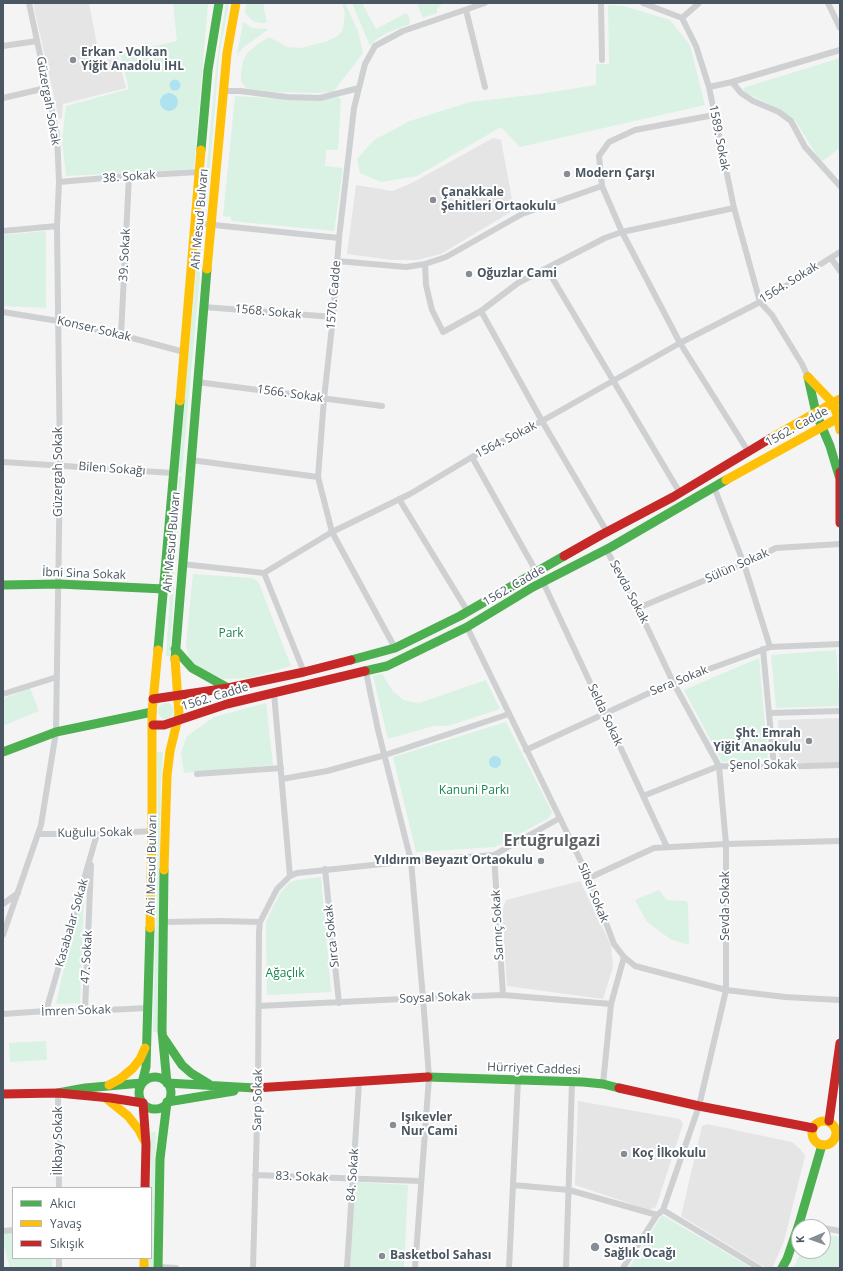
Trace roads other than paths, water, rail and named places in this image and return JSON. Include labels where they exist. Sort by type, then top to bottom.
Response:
[{"type":"main road","name":"Ahi Mesud Bulvarı","points":[[145,1187],[146,1144],[143,1104],[139,1093],[146,1067],[147,1043],[152,832],[152,712],[164,589],[208,70],[219,3]]},
{"type":"main road","name":"Ahi Mesud Bulvarı","points":[[158,1267],[160,1159],[167,1102],[170,1095],[167,1083],[163,1036],[163,922],[167,775],[170,751],[178,721],[179,709],[175,670],[175,649],[227,53],[236,3]]},
{"type":"main road","points":[[808,377],[837,401],[840,430]]},
{"type":"main road","points":[[808,377],[816,412],[839,474],[840,523]]},
{"type":"main road","name":"1562. Cadde","points":[[153,699],[228,688],[304,672],[395,648],[468,612],[607,532],[680,493],[748,451],[837,401]]},
{"type":"main road","name":"1562. Cadde","points":[[152,724],[164,725],[227,704],[387,666],[467,627],[543,582],[606,549],[839,417]]},
{"type":"main road","name":"İbni Sina Sokak","points":[[3,585],[59,584],[164,589]]},
{"type":"main road","points":[[175,649],[192,668],[228,688]]},
{"type":"main road","points":[[3,752],[56,732],[152,712]]},
{"type":"main road","points":[[163,1036],[182,1065],[191,1073],[210,1085]]},
{"type":"main road","points":[[106,1087],[120,1079],[134,1067],[140,1059],[147,1043]]},
{"type":"main road","points":[[829,1121],[840,1043]]},
{"type":"main road","points":[[58,1093],[85,1088],[142,1083],[148,1078],[155,1077],[162,1078],[167,1083],[255,1088]]},
{"type":"main road","name":"Hürriyet Caddesi","points":[[255,1088],[429,1077],[603,1084],[699,1106],[813,1128]]},
{"type":"main road","points":[[3,1094],[58,1093],[104,1097],[143,1104],[154,1108],[161,1107],[167,1102],[255,1088]]},
{"type":"main road","points":[[104,1097],[128,1116],[139,1130],[146,1144]]},
{"type":"main road","points":[[825,1120],[829,1121],[835,1126],[838,1135],[832,1142],[822,1145],[815,1140],[812,1133],[813,1128],[818,1122],[825,1120]]},
{"type":"main road","points":[[800,1219],[822,1145]]},
{"type":"main road","points":[[782,1268],[791,1247]]},
{"type":"street","name":"Güzergah Sokak","points":[[3,935],[41,825],[56,732],[60,466],[57,226],[59,182],[57,135],[29,3]]},
{"type":"street","name":"1570. Cadde","points":[[395,648],[332,532],[318,477],[339,238],[354,108],[365,64],[375,46],[403,31],[485,3]]},
{"type":"street","points":[[601,3],[602,60]]},
{"type":"street","points":[[643,3],[682,18],[699,3]]},
{"type":"street","points":[[828,3],[840,28]]},
{"type":"street","points":[[466,10],[485,87]]},
{"type":"street","name":"1589. Sokak","points":[[682,18],[696,46],[709,88],[734,208],[760,302]]},
{"type":"street","points":[[3,46],[37,41]]},
{"type":"street","points":[[709,88],[840,50]]},
{"type":"street","points":[[732,82],[741,93],[753,101],[779,112],[791,121],[805,147],[840,186]]},
{"type":"street","points":[[3,98],[46,88]]},
{"type":"street","points":[[224,91],[288,97],[320,98],[359,88]]},
{"type":"street","points":[[714,115],[635,130],[609,142],[599,156],[602,186],[622,232],[680,343],[748,451]]},
{"type":"street","name":"38. Sokak","points":[[59,182],[199,172]]},
{"type":"street","name":"39. Sokak","points":[[121,334],[129,176]]},
{"type":"street","points":[[337,261],[406,267],[425,264],[446,257],[522,214],[602,186]]},
{"type":"street","points":[[425,264],[426,284],[432,310],[443,332],[481,311],[518,284],[606,238],[622,232],[734,208]]},
{"type":"street","points":[[195,223],[339,238]]},
{"type":"street","points":[[3,231],[57,226]]},
{"type":"street","name":"1564. Sokak","points":[[264,573],[332,532],[399,499],[472,457],[542,422],[680,343],[760,302],[840,252]]},
{"type":"street","points":[[831,258],[840,271]]},
{"type":"street","points":[[547,269],[680,493]]},
{"type":"street","points":[[760,302],[772,315],[802,364],[808,377]]},
{"type":"street","name":"1568. Sokak","points":[[204,307],[333,317]]},
{"type":"street","points":[[481,311],[542,422],[607,532]]},
{"type":"street","name":"Konser Sokak","points":[[3,312],[58,321],[121,334],[184,352]]},
{"type":"street","name":"1566. Sokak","points":[[198,382],[382,406]]},
{"type":"street","points":[[472,457],[537,572]]},
{"type":"street","points":[[191,460],[318,477]]},
{"type":"street","name":"Bilen Sokağı","points":[[3,462],[173,473]]},
{"type":"street","points":[[714,487],[744,564],[770,647]]},
{"type":"street","points":[[399,499],[468,612]]},
{"type":"street","name":"Sülün Sokak","points":[[638,608],[744,564],[776,548],[840,544]]},
{"type":"street","name":"Sevda Sokak","points":[[606,549],[638,608],[672,682],[720,766],[726,844],[726,990],[699,1106],[663,1210]]},
{"type":"street","points":[[182,564],[264,573],[304,672]]},
{"type":"street","name":"Selda Sokak","points":[[543,582],[667,847]]},
{"type":"street","name":"Sibel Sokak","points":[[467,627],[589,878],[614,944],[624,957],[635,966],[726,990],[785,997],[840,1000]]},
{"type":"street","name":"Sera Sokak","points":[[526,750],[672,682],[764,649],[770,647],[840,644]]},
{"type":"street","points":[[764,649],[774,767]]},
{"type":"street","points":[[366,672],[378,730],[411,861],[423,998],[429,1077],[420,1181],[415,1268]]},
{"type":"street","points":[[3,694],[57,676]]},
{"type":"street","points":[[274,692],[290,876]]},
{"type":"street","points":[[770,713],[840,711]]},
{"type":"street","points":[[282,779],[327,771],[385,755],[509,714]]},
{"type":"street","name":"Şenol Sokak","points":[[643,796],[720,766],[774,767],[840,765]]},
{"type":"street","points":[[197,774],[281,768]]},
{"type":"street","points":[[163,922],[260,922],[277,889],[290,876],[297,873],[411,861],[494,855],[560,818]]},
{"type":"street","name":"Kuğulu Sokak","points":[[38,834],[152,832]]},
{"type":"street","name":"Kasabalar Sokak","points":[[46,1011],[97,834]]},
{"type":"street","points":[[589,878],[654,848],[726,844],[840,841]]},
{"type":"street","name":"47. Sokak","points":[[84,1011],[92,854]]},
{"type":"street","name":"Sarnıç Sokak","points":[[494,855],[503,996]]},
{"type":"street","name":"Sırca Sokak","points":[[325,870],[339,1003]]},
{"type":"street","points":[[3,904],[18,893]]},
{"type":"street","name":"Sarp Sokak","points":[[253,1268],[256,1175],[255,1088],[259,1006],[260,922]]},
{"type":"street","points":[[603,1084],[611,1004],[624,957]]},
{"type":"street","name":"Soysal Sokak","points":[[259,1006],[423,998],[503,996],[611,1004]]},
{"type":"street","name":"İmren Sokak","points":[[3,1014],[46,1011],[148,1008]]},
{"type":"street","points":[[509,1268],[518,1080]]},
{"type":"street","name":"84. Sokak","points":[[347,1268],[359,1082]]},
{"type":"street","points":[[566,1268],[572,1082]]},
{"type":"street","name":"İlkbay Sokak","points":[[58,1093],[59,1187]]},
{"type":"street","name":"83. Sokak","points":[[256,1175],[420,1181]]},
{"type":"street","points":[[513,1185],[569,1190],[657,1215]]},
{"type":"street","points":[[623,1268],[657,1215],[663,1210],[759,1268]]},
{"type":"street","points":[[158,1267],[176,1268]]},
{"type":"water","points":[[173,80],[177,80],[179,81],[179,89],[173,90],[170,87],[170,83]]},
{"type":"water","points":[[169,93],[175,96],[178,102],[175,108],[169,111],[163,108],[160,102],[163,96]]},
{"type":"water","points":[[497,756],[500,757],[500,767],[493,768],[490,767],[489,760],[490,757]]},
{"type":"place","name":"Erkan - Volkan Yiğit Anadolu İHL","points":[[73,60]]},
{"type":"place","name":"Modern Çarşı","points":[[567,174]]},
{"type":"place","name":"Çanakkale Şehitleri Ortaokulu","points":[[433,200]]},
{"type":"place","name":"Oğuzlar Cami","points":[[469,274]]},
{"type":"place","name":"Şht. Emrah Yiğit Anaokulu","points":[[809,741]]},
{"type":"place","name":"Yıldırım Beyazıt Ortaokulu","points":[[541,861]]},
{"type":"place","name":"Işıkevler Nur Cami","points":[[393,1125]]},
{"type":"place","name":"Koç İlkokulu","points":[[624,1154]]},
{"type":"place","name":"Osmanlı Sağlık Ocağı","points":[[595,1247]]},
{"type":"place","name":"Basketbol Sahası","points":[[382,1256]]},
{"type":"district","name":"Ertuğrulgazi","points":[[552,841]]},
{"type":"park label","name":"Park","points":[[231,634]]},
{"type":"park label","name":"Kanuni Parkı","points":[[474,791]]},
{"type":"park label","name":"Ağaçlık","points":[[285,974]]}]
